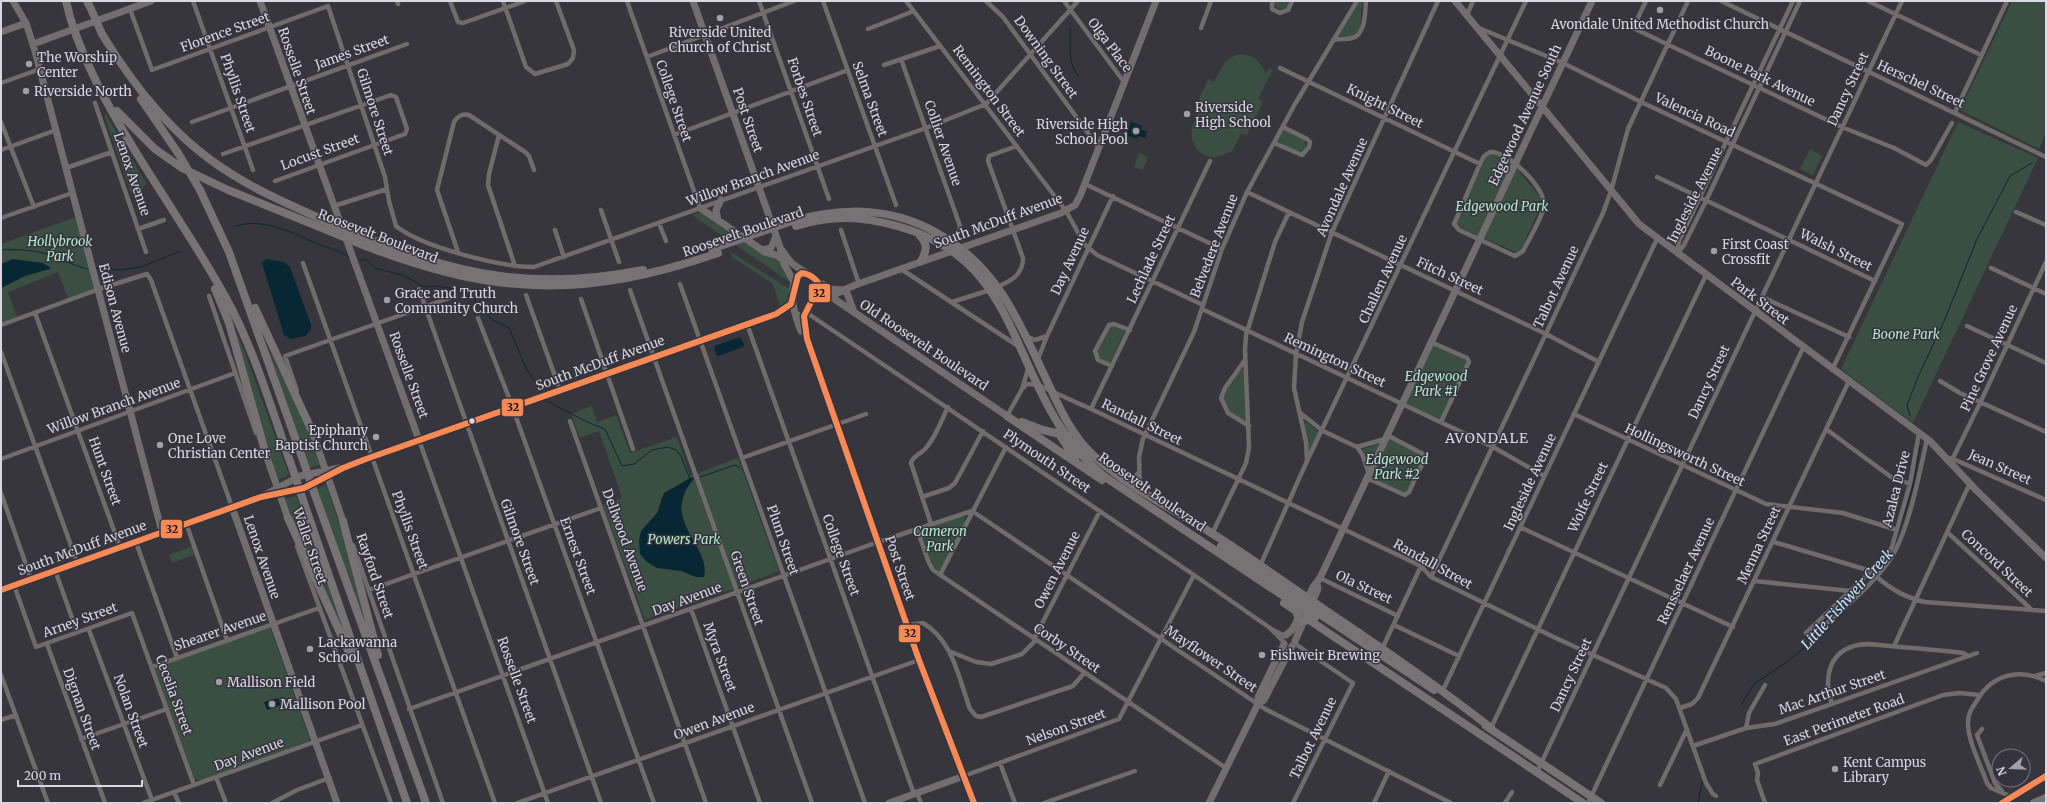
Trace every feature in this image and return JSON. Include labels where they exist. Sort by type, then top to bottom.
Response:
[{"type":"highway","points":[[66,1],[76,35],[87,63],[106,98],[226,298],[242,332],[292,467],[371,702],[407,803]]},
{"type":"highway","points":[[87,1],[102,34],[123,72],[178,152],[215,219],[239,280],[426,803]]},
{"type":"highway","name":"Roosevelt Boulevard","points":[[102,34],[143,94],[168,122],[195,148],[224,170],[251,185],[328,222],[410,255],[445,266],[480,274],[531,279],[581,279],[631,272],[669,264],[715,251],[831,212],[856,210],[873,212],[912,221],[946,238],[984,269],[995,288],[1062,435],[1084,458],[1105,477],[1295,600]]},
{"type":"highway","name":"Roosevelt Boulevard","points":[[106,98],[155,149],[182,168],[228,190],[363,245],[410,263],[443,272],[497,283],[542,286],[581,285],[633,278],[679,266],[715,251]]},
{"type":"highway","name":"Roosevelt Boulevard","points":[[790,225],[820,220],[865,218],[918,234],[951,251],[995,288],[1012,308],[1068,424],[1084,446],[1126,481],[1151,497]]},
{"type":"highway","points":[[918,234],[925,241],[927,246],[926,254],[921,261]]},
{"type":"highway","points":[[194,246],[216,291],[228,323],[266,455]]},
{"type":"highway","points":[[239,280],[250,298],[312,431]]},
{"type":"highway","points":[[1007,416],[1062,435],[1084,446]]},
{"type":"highway","points":[[1007,416],[1296,611],[1301,619],[1309,620],[1583,803]]},
{"type":"highway","points":[[1062,435],[1071,456],[1080,465]]},
{"type":"highway","points":[[1151,497],[1486,737]]},
{"type":"highway","points":[[1151,497],[1212,534],[1443,690],[1491,728]]},
{"type":"highway","points":[[288,518],[371,702]]},
{"type":"highway","points":[[343,521],[390,702]]},
{"type":"highway","points":[[1316,615],[1542,762],[1589,800],[1601,803]]},
{"type":"highway","points":[[2034,803],[2046,798]]},
{"type":"main road","name":"Edison Avenue","points":[[13,1],[26,23],[33,44],[162,532]]},
{"type":"main road","points":[[33,44],[152,1]]},
{"type":"main road","name":"Rosselle Street","points":[[260,1],[318,165],[378,323],[420,440]]},
{"type":"main road","name":"Post Street","points":[[693,1],[780,247],[782,259],[794,282],[793,302],[801,330],[807,340],[838,424],[919,660],[974,803]]},
{"type":"main road","name":"South McDuff Avenue","points":[[813,300],[1066,210],[1077,202],[1156,1]]},
{"type":"main road","name":"Park Street","points":[[1455,1],[1639,224],[1832,370],[1927,439],[1944,455],[1952,460],[1970,483],[2046,558]]},
{"type":"main road","name":"Edgewood Avenue South","points":[[1368,476],[1592,1]]},
{"type":"main road","points":[[1,32],[26,23]]},
{"type":"main road","points":[[718,220],[716,210],[721,200]]},
{"type":"main road","points":[[700,208],[762,250],[782,259]]},
{"type":"main road","points":[[762,250],[771,248],[776,236]]},
{"type":"main road","name":"Post Street","points":[[780,247],[792,264],[808,274]]},
{"type":"main road","points":[[794,282],[799,275],[808,274],[831,289],[842,290],[847,293],[856,314]]},
{"type":"main road","points":[[795,312],[798,316],[807,314],[813,300],[821,292],[820,284],[817,281]]},
{"type":"main road","name":"Old Roosevelt Boulevard","points":[[827,296],[833,298],[1007,416]]},
{"type":"main road","name":"South McDuff Avenue","points":[[776,314],[778,310],[790,306],[793,302]]},
{"type":"main road","name":"South McDuff Avenue","points":[[1,590],[278,491],[304,488],[327,474],[372,457],[747,324],[776,314],[795,312]]},
{"type":"main road","name":"Post Street","points":[[807,314],[807,340]]},
{"type":"main road","name":"Rayford Street","points":[[312,431],[343,521]]},
{"type":"main road","name":"Waller Street","points":[[266,455],[288,518]]},
{"type":"main road","name":"South McDuff Avenue","points":[[278,491],[300,476],[327,474]]},
{"type":"main road","points":[[1209,803],[1258,704],[1258,697],[1310,600],[1318,589],[1319,581],[1368,476]]},
{"type":"main road","name":"Lenox Avenue","points":[[232,507],[338,803]]},
{"type":"main road","name":"Nelson Street","points":[[890,803],[964,776]]},
{"type":"street","name":"Phyllis Street","points":[[193,1],[253,170]]},
{"type":"street","points":[[450,1],[458,22],[463,23],[525,1]]},
{"type":"street","points":[[503,1],[528,70],[535,74],[540,74],[572,61],[574,54],[556,1]]},
{"type":"street","name":"College Street","points":[[627,1],[700,208]]},
{"type":"street","name":"Forbes Street","points":[[759,1],[829,200]]},
{"type":"street","points":[[647,57],[794,1]]},
{"type":"street","name":"Selma Street","points":[[823,1],[896,205]]},
{"type":"street","name":"Remington Street","points":[[906,1],[1066,210],[1088,249],[1097,255],[1153,281],[1296,354],[1493,447],[1544,476]]},
{"type":"street","name":"Downing Street","points":[[986,1],[1003,17],[1098,148]]},
{"type":"street","name":"Olga Place","points":[[1064,1],[1124,82]]},
{"type":"street","name":"Willow Branch Avenue","points":[[396,226],[422,241],[458,252],[515,266],[534,267],[926,128],[986,104],[1078,1]]},
{"type":"street","points":[[1201,28],[1211,1]]},
{"type":"street","points":[[1272,1],[1272,9],[1280,13],[1288,10],[1292,1]]},
{"type":"street","name":"Belvedere Avenue","points":[[1140,490],[1139,457],[1144,435],[1194,332],[1222,249],[1247,192],[1333,40],[1357,1]]},
{"type":"street","points":[[1333,40],[1354,38],[1357,36],[1363,25],[1366,1]]},
{"type":"street","name":"Avondale Avenue","points":[[1308,461],[1306,442],[1294,388],[1296,354],[1307,306],[1332,232],[1438,1]]},
{"type":"street","points":[[1467,15],[1473,1]]},
{"type":"street","name":"Challen Avenue","points":[[1260,566],[1308,461],[1526,1]]},
{"type":"street","name":"Boone Park Avenue","points":[[1646,1],[1633,28],[1759,89],[1842,127],[1894,148],[1926,165],[1931,160],[1952,123]]},
{"type":"street","name":"Talbot Avenue","points":[[1432,578],[1603,213],[1611,191],[1624,140],[1688,1]]},
{"type":"street","name":"Herschel Street","points":[[1721,1],[2046,157]]},
{"type":"street","name":"Ingleside Avenue","points":[[1677,254],[1680,242],[1700,198],[1752,85],[1793,1]]},
{"type":"street","name":"Ingleside Avenue","points":[[1677,254],[1684,245],[1706,201],[1800,1]]},
{"type":"street","points":[[1868,1],[1982,55]]},
{"type":"street","name":"Dancy Street","points":[[1537,772],[1902,1]]},
{"type":"street","points":[[1955,112],[2008,1]]},
{"type":"street","name":"Florence Street","points":[[130,9],[152,70],[328,6]]},
{"type":"street","name":"Gilmore Street","points":[[328,6],[360,106],[385,177],[396,226]]},
{"type":"street","points":[[868,28],[914,11]]},
{"type":"street","name":"Valencia Road","points":[[1478,28],[1508,39],[1563,63],[1641,102],[1902,224],[1875,281]]},
{"type":"street","name":"James Street","points":[[192,122],[407,44]]},
{"type":"street","points":[[884,65],[940,46]]},
{"type":"street","name":"Collier Avenue","points":[[901,59],[960,226],[958,233]]},
{"type":"street","name":"Knight Street","points":[[1280,68],[1480,164]]},
{"type":"street","points":[[1,83],[40,69]]},
{"type":"street","points":[[674,135],[848,70]]},
{"type":"street","name":"Locust Street","points":[[275,181],[405,134],[408,129],[396,97],[391,94],[360,106]]},
{"type":"street","name":"Lenox Avenue","points":[[95,103],[146,252]]},
{"type":"street","points":[[223,154],[360,106]]},
{"type":"street","points":[[458,252],[437,190],[454,122],[461,115],[469,115],[525,152],[531,160],[534,170]]},
{"type":"street","points":[[1,122],[34,207]]},
{"type":"street","points":[[1274,143],[1302,155],[1309,147],[1310,142],[1283,127]]},
{"type":"street","points":[[1,150],[56,130]]},
{"type":"street","points":[[499,135],[488,174],[488,185],[515,266]]},
{"type":"street","points":[[952,302],[995,288],[1017,276],[1022,268],[1023,258],[988,161],[989,156],[1017,146]]},
{"type":"street","points":[[66,168],[112,152]]},
{"type":"street","points":[[1494,152],[1516,163],[1542,193],[1544,206],[1523,251],[1515,256],[1459,230],[1454,224],[1480,164],[1487,154],[1494,152]]},
{"type":"street","name":"Lechlade Street","points":[[1091,409],[1210,161]]},
{"type":"street","name":"Walsh Street","points":[[1657,177],[1875,281]]},
{"type":"street","points":[[1085,184],[1222,249]]},
{"type":"street","points":[[334,206],[387,189]]},
{"type":"street","name":"Fitch Street","points":[[1247,192],[1546,334],[1599,362]]},
{"type":"street","points":[[1,218],[72,193]]},
{"type":"street","name":"Day Avenue","points":[[1038,363],[1038,356],[1113,196]]},
{"type":"street","points":[[600,210],[619,262]]},
{"type":"street","points":[[1212,534],[1238,480],[1249,453],[1249,426],[1244,350],[1248,330],[1275,242],[1289,212]]},
{"type":"street","points":[[2016,212],[2046,225]]},
{"type":"street","points":[[138,229],[164,220]]},
{"type":"street","points":[[659,223],[666,241]]},
{"type":"street","points":[[555,230],[564,257]]},
{"type":"street","points":[[841,230],[859,284]]},
{"type":"street","name":"Ingleside Avenue","points":[[1443,690],[1657,239]]},
{"type":"street","name":"Pine Grove Avenue","points":[[1952,460],[2046,262]]},
{"type":"street","name":"Phyllis Street","points":[[303,263],[495,803]]},
{"type":"street","points":[[901,268],[1023,351]]},
{"type":"street","points":[[1990,268],[2046,294]]},
{"type":"street","name":"Lenox Avenue","points":[[98,289],[141,274],[147,274],[151,280],[232,507]]},
{"type":"street","name":"Wolfe Street","points":[[1491,728],[1706,275]]},
{"type":"street","points":[[1832,370],[1875,281]]},
{"type":"street","name":"Plum Street","points":[[680,284],[865,803]]},
{"type":"street","points":[[1,325],[98,289]]},
{"type":"street","name":"Gilmore Street","points":[[419,289],[424,307],[601,803]]},
{"type":"street","name":"Green Street","points":[[630,290],[812,803]]},
{"type":"street","points":[[526,295],[560,390]]},
{"type":"street","name":"Waller Street","points":[[209,296],[231,354],[235,373],[251,420],[266,455]]},
{"type":"street","points":[[330,340],[452,297]]},
{"type":"street","points":[[1762,297],[1849,337]]},
{"type":"street","points":[[581,299],[633,449]]},
{"type":"street","name":"Hunt Street","points":[[35,313],[120,547]]},
{"type":"street","name":"Plymouth Street","points":[[807,314],[1006,446],[1288,641],[1353,683]]},
{"type":"street","name":"Ernest Street","points":[[478,318],[513,407],[654,803]]},
{"type":"street","name":"College Street","points":[[747,324],[872,676],[921,803]]},
{"type":"street","points":[[1112,366],[1098,360],[1095,357],[1095,351],[1109,325],[1114,324],[1130,330]]},
{"type":"street","points":[[1967,326],[2046,363]]},
{"type":"street","points":[[1026,335],[1035,340],[1047,336]]},
{"type":"street","name":"Rayford Street","points":[[312,431],[285,356],[330,340]]},
{"type":"street","points":[[1431,342],[1467,358],[1469,362],[1441,422]]},
{"type":"street","name":"Rensselaer Avenue","points":[[1589,800],[1803,348]]},
{"type":"street","points":[[1,352],[77,562]]},
{"type":"street","points":[[1245,360],[1224,388],[1221,398],[1228,413],[1249,426]]},
{"type":"street","points":[[1007,416],[1022,389],[1029,364]]},
{"type":"street","name":"Willow Branch Avenue","points":[[1,459],[235,373]]},
{"type":"street","name":"Menna Street","points":[[1680,708],[1692,704],[1698,698],[1774,542],[1849,381]]},
{"type":"street","points":[[1940,382],[2046,432]]},
{"type":"street","points":[[1022,389],[1027,384],[1038,385]]},
{"type":"street","name":"Randall Street","points":[[1038,385],[1421,566],[1432,578],[1538,630],[1666,688],[1672,694],[1680,708],[1706,783],[1716,796]]},
{"type":"street","points":[[931,524],[911,461],[930,442],[948,407]]},
{"type":"street","points":[[1299,412],[1323,431],[1357,447],[1368,476],[1405,495],[1409,492],[1424,460],[1423,454],[1386,437],[1357,447]]},
{"type":"street","points":[[742,458],[866,414]]},
{"type":"street","name":"Hollingsworth Street","points":[[1574,414],[1766,504],[1843,513],[1898,530]]},
{"type":"street","name":"Dellwood Avenue","points":[[570,421],[706,803]]},
{"type":"street","points":[[1826,430],[1891,477],[1910,484]]},
{"type":"street","points":[[922,497],[948,488],[957,481],[983,431]]},
{"type":"street","name":"Azalea Drive","points":[[1806,634],[1887,555],[1892,547],[1910,484],[1919,433]]},
{"type":"street","name":"Azalea Drive","points":[[1826,623],[1857,597],[1890,561],[1906,526],[1927,439]]},
{"type":"street","name":"Rosselle Street","points":[[420,440],[548,803]]},
{"type":"street","points":[[940,576],[1006,446]]},
{"type":"street","name":"Jean Street","points":[[1952,460],[2046,500]]},
{"type":"street","points":[[1126,481],[1134,478],[1140,470]]},
{"type":"street","points":[[1894,646],[1970,483]]},
{"type":"street","points":[[1,493],[31,579]]},
{"type":"street","points":[[369,590],[602,508]]},
{"type":"street","name":"Day Avenue","points":[[409,709],[878,542],[972,511]]},
{"type":"street","name":"Mayflower Street","points":[[972,511],[1258,704],[1451,803]]},
{"type":"street","name":"Owen Avenue","points":[[949,651],[976,662],[991,664],[1022,654],[1035,640],[1100,511]]},
{"type":"street","name":"Waller Street","points":[[288,518],[319,608],[324,617],[391,803]]},
{"type":"street","name":"Rayford Street","points":[[343,521],[369,590],[409,709],[443,803]]},
{"type":"street","points":[[186,523],[227,640]]},
{"type":"street","points":[[1520,527],[1733,627]]},
{"type":"street","name":"Corby Street","points":[[918,528],[929,563],[933,570],[940,576],[1226,768]]},
{"type":"street","name":"Concord Street","points":[[1947,532],[2032,610]]},
{"type":"street","points":[[136,542],[177,658]]},
{"type":"street","points":[[1774,542],[1871,571]]},
{"type":"street","points":[[1382,649],[1421,566]]},
{"type":"street","points":[[55,570],[77,632]]},
{"type":"street","name":"Nelson Street","points":[[964,776],[1116,721],[1129,703],[1194,575]]},
{"type":"street","points":[[1876,576],[1883,582],[1916,599],[2007,609],[2046,611]]},
{"type":"street","name":"Ola Street","points":[[1319,581],[1398,616]]},
{"type":"street","points":[[1755,581],[1850,591]]},
{"type":"street","name":"Arney Street","points":[[14,585],[36,648],[77,632],[89,630],[132,613]]},
{"type":"street","name":"Shearer Avenue","points":[[152,667],[319,608]]},
{"type":"street","name":"Myra Street","points":[[691,609],[760,803]]},
{"type":"street","name":"Cecelia Street","points":[[132,613],[194,785]]},
{"type":"street","points":[[907,625],[916,623],[928,626],[939,634],[949,651],[970,709],[976,716],[981,717],[1073,686],[1084,673]]},
{"type":"street","name":"Ola Street","points":[[1394,625],[1459,656]]},
{"type":"street","name":"Nolan Street","points":[[89,630],[152,800]]},
{"type":"street","name":"Dignan Street","points":[[47,644],[104,803]]},
{"type":"street","points":[[1832,704],[1828,689],[1828,674],[1835,659],[1840,653],[1854,646],[1861,644],[1894,646],[1963,653],[1968,656]]},
{"type":"street","name":"Mac Arthur Street","points":[[1693,746],[1746,728],[1775,724],[1977,653]]},
{"type":"street","name":"Owen Avenue","points":[[517,803],[919,660]]},
{"type":"street","points":[[2035,676],[2046,673]]},
{"type":"street","points":[[2012,797],[1991,788],[1987,783],[1968,728],[1970,713],[1980,695],[1994,682],[2004,677],[2018,674],[2035,676],[2046,681]]},
{"type":"street","points":[[1,675],[48,803]]},
{"type":"street","name":"Talbot Avenue","points":[[1294,803],[1353,683]]},
{"type":"street","points":[[1746,728],[1749,713],[1765,685]]},
{"type":"street","name":"East Perimeter Road","points":[[1765,803],[1757,780],[1758,773],[1755,764],[1943,695],[1959,693],[1980,695]]},
{"type":"street","points":[[81,739],[167,709]]},
{"type":"street","points":[[1,720],[16,715]]},
{"type":"street","name":"Day Avenue","points":[[143,803],[362,725]]},
{"type":"street","points":[[1660,785],[1687,729]]},
{"type":"street","points":[[1982,729],[1977,734],[1995,783],[2004,794]]},
{"type":"street","points":[[1000,763],[1015,803]]},
{"type":"street","points":[[1044,803],[1135,771]]},
{"type":"street","points":[[1374,803],[1389,771]]},
{"type":"street","points":[[2002,803],[2046,776]]},
{"type":"street","points":[[216,777],[226,803]]},
{"type":"street","points":[[272,803],[297,790],[329,778]]},
{"type":"street","points":[[174,792],[179,803]]},
{"type":"street","points":[[1505,803],[1512,792]]},
{"type":"green space","points":[[1274,1],[1289,1],[1286,9],[1281,10],[1274,6]]},
{"type":"green space","points":[[1360,1],[1362,1],[1360,30],[1352,36],[1339,36]]},
{"type":"green space","points":[[2012,1],[2046,1],[2046,132],[2039,149],[1960,110]]},
{"type":"green space","points":[[1242,54],[1257,60],[1266,74],[1269,68],[1273,69],[1258,99],[1263,101],[1247,135],[1241,133],[1232,152],[1217,157],[1204,155],[1194,144],[1192,139],[1193,124],[1201,109],[1196,106],[1208,79],[1214,82],[1221,68],[1231,57]]},
{"type":"green space","points":[[106,114],[146,183],[142,190],[131,193],[104,115]]},
{"type":"green space","name":"Boone Park","points":[[1958,122],[2038,158],[1913,423],[1841,369]]},
{"type":"green space","points":[[1284,128],[1305,140],[1306,147],[1301,154],[1276,142]]},
{"type":"green space","points":[[1810,149],[1822,156],[1813,175],[1800,169]]},
{"type":"green space","points":[[1139,153],[1148,157],[1143,170],[1134,167]]},
{"type":"green space","name":"Edgewood Park","points":[[1493,153],[1510,161],[1541,198],[1540,208],[1521,249],[1516,252],[1462,229],[1456,221],[1486,157]]},
{"type":"green space","points":[[697,213],[702,214],[757,251],[772,256],[778,260],[784,268],[791,283],[692,215]]},
{"type":"green space","name":"Hollybrook Park","points":[[76,217],[95,289],[68,299],[58,272],[8,292],[17,317],[1,323],[1,244]]},
{"type":"green space","points":[[731,252],[791,290],[788,303],[780,306],[773,284],[735,259],[733,260]]},
{"type":"green space","points":[[227,312],[242,345],[289,475],[278,480],[263,438]]},
{"type":"green space","points":[[1115,325],[1125,331],[1110,363],[1099,358],[1097,353],[1110,326]]},
{"type":"green space","points":[[260,332],[305,424],[320,465],[309,468]]},
{"type":"green space","name":"Edgewood Park #1","points":[[1433,345],[1468,361],[1440,419],[1405,403]]},
{"type":"green space","points":[[1241,369],[1244,370],[1246,422],[1228,411],[1222,396]]},
{"type":"green space","name":"Powers Park","points":[[592,406],[597,422],[616,415],[630,453],[677,437],[690,476],[738,458],[779,571],[645,620],[603,505],[622,498],[599,431],[580,438],[571,414]]},
{"type":"green space","points":[[1306,422],[1319,432],[1309,455],[1304,424]]},
{"type":"green space","name":"Edgewood Park #2","points":[[1389,439],[1424,456],[1406,493],[1370,477]]},
{"type":"green space","points":[[1379,444],[1370,463],[1369,463],[1362,449]]},
{"type":"green space","points":[[326,485],[343,535],[367,628],[316,489]]},
{"type":"green space","points":[[296,496],[343,626],[344,633],[302,543],[285,499]]},
{"type":"green space","name":"Cameron Park","points":[[962,516],[964,517],[965,521],[940,571],[938,571],[933,566],[920,529]]},
{"type":"green space","points":[[196,545],[199,553],[172,563],[169,555]]},
{"type":"green space","points":[[270,627],[309,737],[309,741],[203,780],[194,779],[154,668]]},
{"type":"water","name":"Riverside High School Pool","points":[[1131,122],[1142,126],[1141,129],[1147,132],[1145,138],[1138,136],[1137,139],[1126,135]]},
{"type":"water","points":[[13,259],[43,263],[50,267],[50,269],[25,276],[1,288],[1,264]]},
{"type":"water","points":[[266,259],[284,262],[290,267],[311,325],[311,330],[305,336],[291,339],[284,335],[262,263]]},
{"type":"water","points":[[740,337],[744,344],[743,347],[718,356],[716,355],[714,346]]},
{"type":"water","points":[[692,477],[694,479],[684,494],[682,507],[683,520],[701,554],[704,565],[704,577],[696,577],[681,571],[657,568],[647,562],[640,554],[639,540],[641,531],[657,513],[664,493]]},
{"type":"water","name":"Mallison Pool","points":[[278,698],[281,705],[267,710],[264,702]]},
{"type":"waterway","points":[[1070,28],[1071,60],[1075,72],[1079,76]]},
{"type":"waterway","name":"Little Fishweir Creek","points":[[1910,416],[1907,405],[1918,377],[1945,319],[1977,239],[2010,176],[2032,163]]},
{"type":"waterway","points":[[234,227],[255,223],[277,227],[349,257]]},
{"type":"waterway","points":[[1,250],[35,251],[87,269]]},
{"type":"waterway","points":[[96,268],[120,270],[141,267],[180,251]]},
{"type":"waterway","points":[[360,260],[366,260],[375,268],[402,275],[425,287],[436,286],[468,291],[481,309],[493,320],[509,328],[527,370],[542,391]]},
{"type":"waterway","points":[[547,401],[587,422],[605,429],[622,466],[634,464],[652,450],[668,447],[676,450],[681,456],[690,479]]},
{"type":"waterway","name":"Little Fishweir Creek","points":[[1894,547],[1913,485],[1920,446]]},
{"type":"waterway","points":[[700,477],[735,465],[740,468]]},
{"type":"waterway","name":"Little Fishweir Creek","points":[[1741,705],[1754,684],[1803,649],[1823,622],[1889,557]]},
{"type":"waterway","points":[[1698,803],[1702,782]]},
{"type":"transit line","name":"32","points":[[1,590],[261,497],[304,488],[343,468],[366,459],[776,314],[791,304],[798,276],[802,273],[814,278],[822,290],[811,302],[804,316],[807,339],[919,660],[974,803]]},
{"type":"transit line","name":"32","points":[[2002,803],[2046,776]]},
{"type":"place","name":"Avondale United Methodist Church","points":[[1660,10]]},
{"type":"place","name":"Riverside United Church of Christ","points":[[720,18]]},
{"type":"place","name":"The Worship Center","points":[[29,64]]},
{"type":"place","name":"Riverside North","points":[[26,91]]},
{"type":"place","name":"Riverside High School","points":[[1187,114]]},
{"type":"place","name":"Riverside High School Pool","points":[[1136,131]]},
{"type":"place","name":"First Coast Crossfit","points":[[1714,251]]},
{"type":"place","name":"Grace and Truth Community Church","points":[[387,300]]},
{"type":"place","name":"Epiphany Baptist Church","points":[[376,437]]},
{"type":"place","name":"One Love Christian Center","points":[[160,445]]},
{"type":"place","name":"Lackawanna School","points":[[310,649]]},
{"type":"place","name":"Fishweir Brewing","points":[[1262,655]]},
{"type":"place","name":"Mallison Field","points":[[219,682]]},
{"type":"place","name":"Mallison Pool","points":[[272,704]]},
{"type":"place","name":"Kent Campus Library","points":[[1835,769]]},
{"type":"district","name":"AVONDALE","points":[[1487,438]]}]
